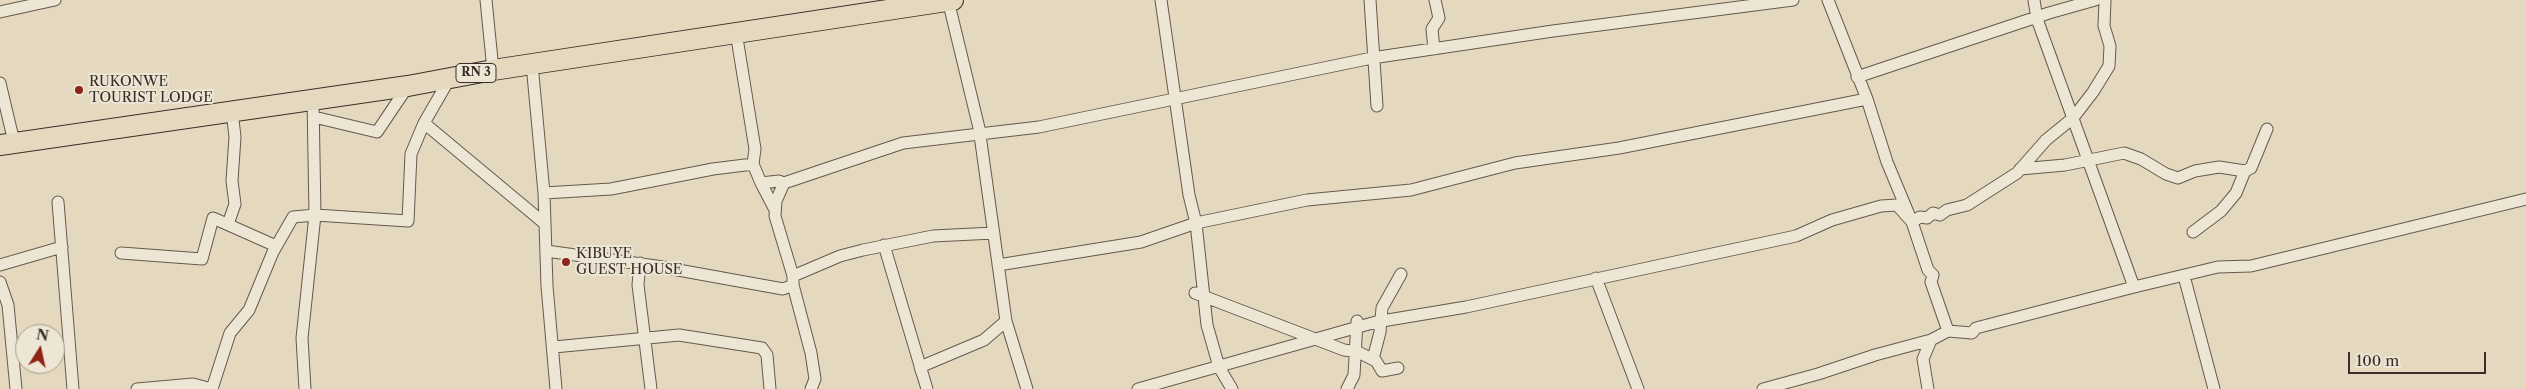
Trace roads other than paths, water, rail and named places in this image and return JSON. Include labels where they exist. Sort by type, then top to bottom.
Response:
[{"type":"highway","name":"RN 3","points":[[7,143],[232,111],[314,108],[408,86],[493,70],[949,0]]},
{"type":"street","points":[[0,12],[55,0]]},
{"type":"street","points":[[486,0],[493,70]]},
{"type":"street","points":[[949,0],[980,135],[1006,321],[1027,389]]},
{"type":"street","points":[[1161,0],[1189,195],[1196,223],[1199,294],[1219,367],[1232,389]]},
{"type":"street","points":[[1370,0],[1372,58],[1377,106]]},
{"type":"street","points":[[1434,49],[1432,29],[1440,18],[1435,0]]},
{"type":"street","points":[[774,208],[784,184],[902,143],[1039,127],[1372,58],[1553,31],[1793,0]]},
{"type":"street","points":[[1828,0],[1867,100],[1887,162],[1912,222],[1928,270],[1933,275],[1931,282],[1948,331]]},
{"type":"street","points":[[2034,0],[2037,18],[2134,287]]},
{"type":"street","points":[[1857,77],[2095,0]]},
{"type":"street","points":[[1912,222],[1920,217],[1927,218],[1933,213],[1940,215],[1947,210],[1967,205],[2010,179],[2046,140],[2073,118],[2109,66],[2110,46],[2104,26],[2105,0]]},
{"type":"street","points":[[736,32],[754,142],[753,164],[774,208],[793,280],[811,353],[815,378],[811,389]]},
{"type":"street","points":[[532,64],[544,193],[544,223],[556,389]]},
{"type":"street","points":[[138,389],[193,384],[212,389],[230,333],[248,310],[276,246],[293,216],[315,214],[408,222],[411,154],[424,123],[450,78]]},
{"type":"street","points":[[0,83],[7,143]]},
{"type":"street","points":[[305,389],[302,338],[315,214],[314,108],[377,132],[408,86]]},
{"type":"street","points":[[998,265],[1141,242],[1196,223],[1307,200],[1411,190],[1515,163],[1620,148],[1867,100]]},
{"type":"street","points":[[228,224],[235,204],[232,181],[235,137],[232,111]]},
{"type":"street","points":[[424,123],[544,223]]},
{"type":"street","points":[[2020,169],[2041,166],[2048,168],[2052,165],[2065,166],[2124,153],[2141,159],[2161,171],[2178,178],[2194,171],[2219,167],[2245,171],[2251,168],[2267,129]]},
{"type":"street","points":[[544,193],[611,189],[713,169],[753,164]]},
{"type":"street","points":[[2193,232],[2221,211],[2236,193],[2245,171]]},
{"type":"street","points":[[761,183],[780,181],[784,184]]},
{"type":"street","points":[[1762,389],[1818,374],[1875,354],[1931,340],[1948,331],[1972,333],[1976,328],[2134,287],[2218,267],[2251,266],[2526,199]]},
{"type":"street","points":[[58,202],[73,389]]},
{"type":"street","points":[[1138,389],[1314,339],[1357,323],[1381,322],[1466,306],[1796,236],[1832,220],[1881,206],[1897,205],[1912,222]]},
{"type":"street","points":[[122,253],[202,259],[214,218],[276,246]]},
{"type":"street","points":[[546,251],[640,264],[776,289],[786,288],[793,280],[840,256],[884,245],[934,236],[994,234]]},
{"type":"street","points":[[884,245],[927,389]]},
{"type":"street","points":[[0,265],[62,247]]},
{"type":"street","points":[[640,264],[638,285],[650,389]]},
{"type":"street","points":[[1373,359],[1382,308],[1401,274]]},
{"type":"street","points":[[2184,276],[2214,389]]},
{"type":"street","points":[[1596,278],[1638,389]]},
{"type":"street","points":[[0,282],[8,305],[16,389]]},
{"type":"street","points":[[1199,294],[1344,350],[1356,351],[1373,359],[1382,371],[1398,368]]},
{"type":"street","points":[[920,367],[984,340],[1006,321]]},
{"type":"street","points":[[1347,389],[1354,375],[1357,323]]},
{"type":"street","points":[[554,347],[679,334],[762,348],[767,355],[770,389]]},
{"type":"street","points":[[1928,389],[1923,359],[1931,340]]},
{"type":"place","name":"RUKONWE TOURIST LODGE","points":[[79,90]]},
{"type":"place","name":"KIBUYE GUEST HOUSE","points":[[566,262]]}]
